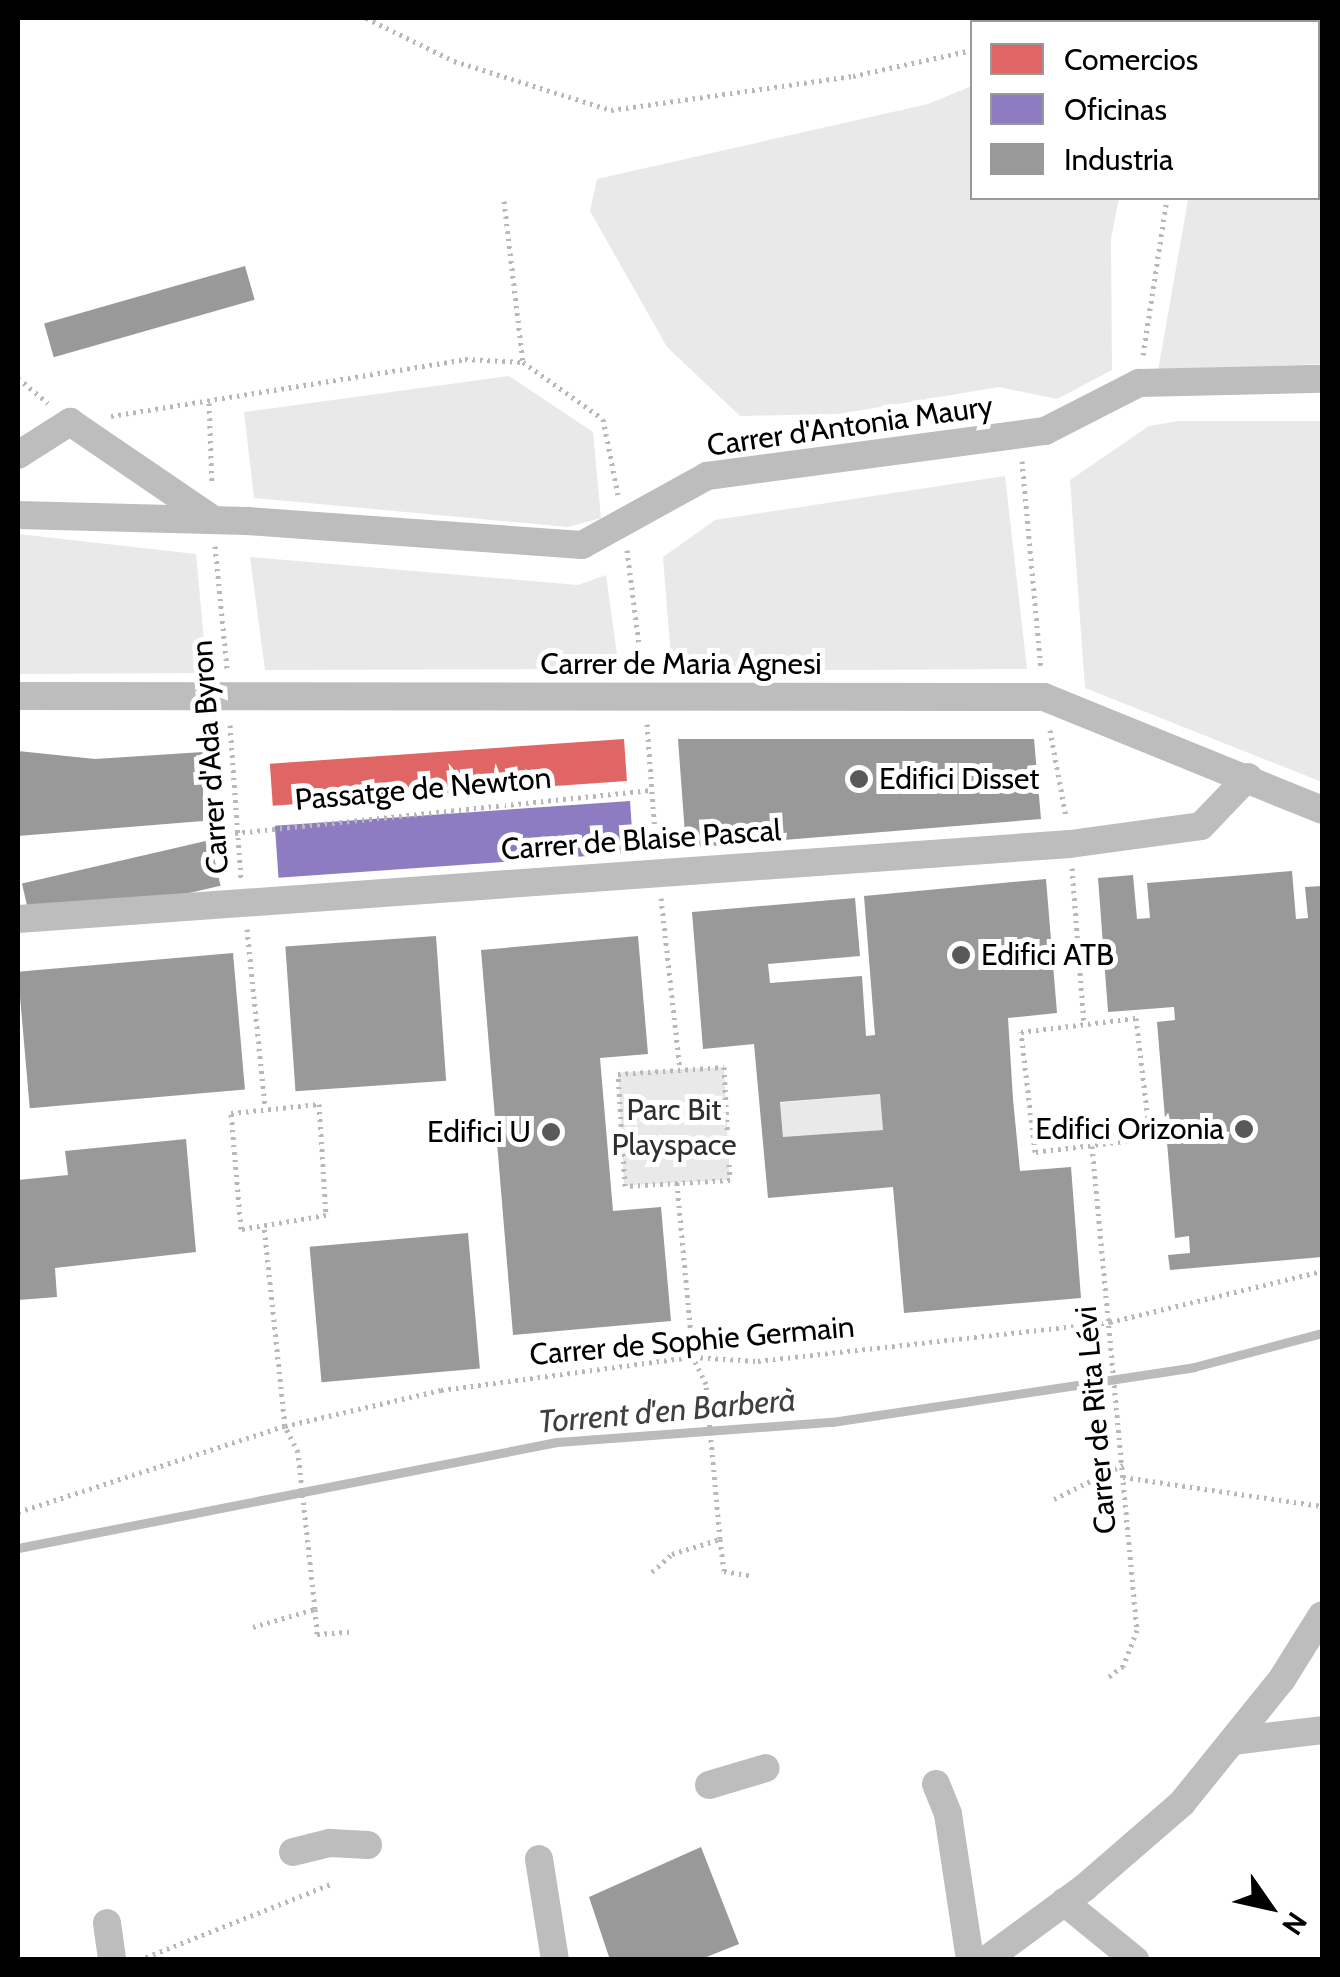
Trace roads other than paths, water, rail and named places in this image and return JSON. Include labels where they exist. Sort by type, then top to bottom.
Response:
[{"type":"street","name":"Carrer d'Antonia Maury","points":[[18,515],[213,520],[582,545],[707,476],[1046,431],[1139,382],[1322,380]]},
{"type":"street","points":[[18,455],[70,422],[213,520]]},
{"type":"street","name":"Carrer de Maria Agnesi","points":[[18,696],[1044,697],[1322,810]]},
{"type":"street","name":"Carrer de Blaise Pascal","points":[[18,919],[1070,844],[1200,826],[1248,777]]},
{"type":"street","points":[[986,1960],[1064,1902],[1182,1803],[1232,1741],[1322,1615]]},
{"type":"street","points":[[1232,1741],[1322,1730]]},
{"type":"street","points":[[709,1785],[766,1768]]},
{"type":"street","points":[[936,1784],[948,1814],[970,1960]]},
{"type":"street","points":[[293,1852],[330,1843],[368,1845]]},
{"type":"street","points":[[539,1858],[556,1960]]},
{"type":"street","points":[[1064,1902],[1135,1960]]},
{"type":"street","points":[[107,1923],[112,1960]]},
{"type":"waterway","name":"Torrent d'en Barberà","points":[[18,1548],[557,1442],[832,1422],[1194,1367],[1322,1333]]},
{"type":"place","name":"Edifici Disset","points":[[859,779]]},
{"type":"place","name":"Edifici ATB","points":[[961,955]]},
{"type":"place","name":"Edifici Orizonia","points":[[1244,1129]]},
{"type":"place","name":"Edifici U","points":[[551,1132]]},
{"type":"park label","name":"Parc Bit Playspace","points":[[674,1127]]}]
